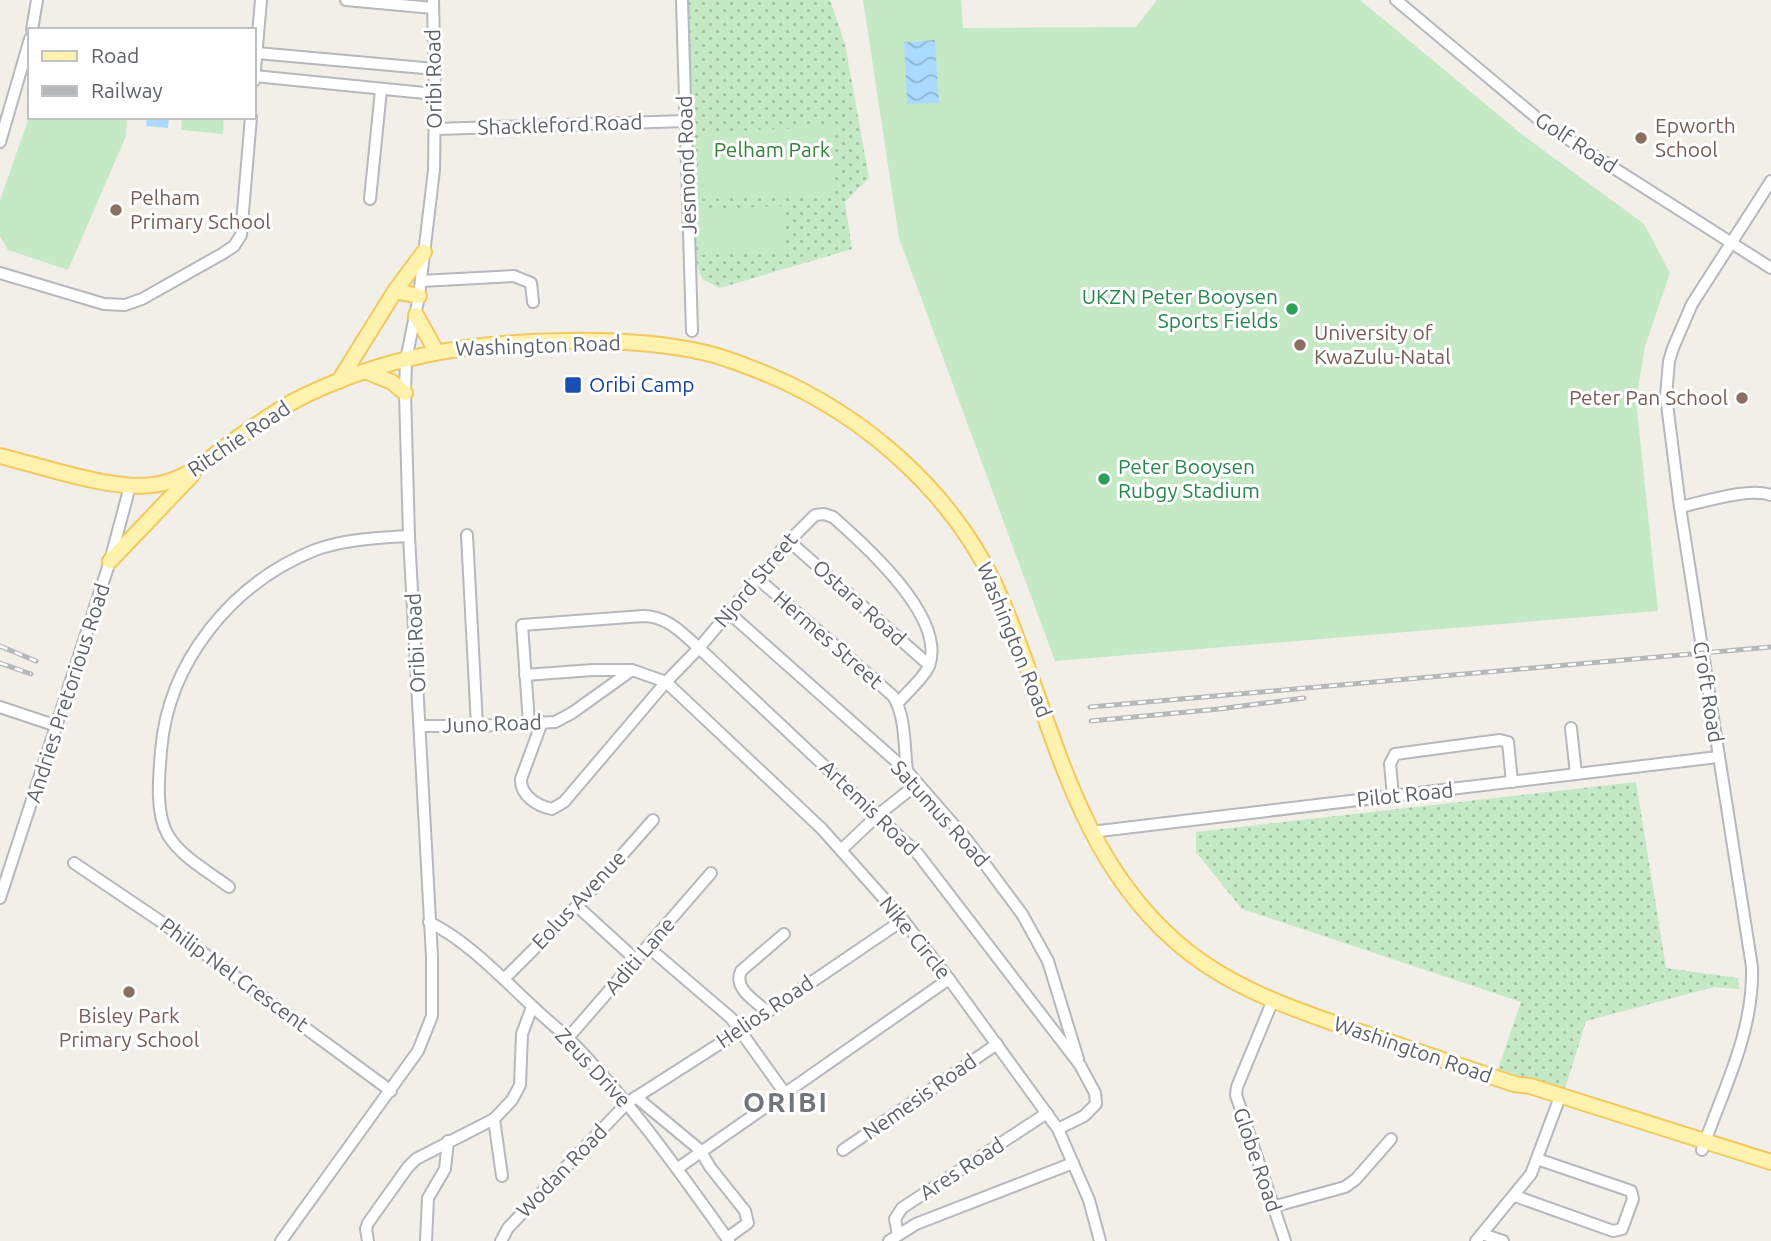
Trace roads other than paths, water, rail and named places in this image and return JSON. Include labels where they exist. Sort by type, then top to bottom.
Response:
[{"type":"main road","points":[[339,381],[395,291],[424,252]]},
{"type":"main road","points":[[395,291],[420,288]]},
{"type":"main road","points":[[416,315],[436,351]]},
{"type":"main road","name":"Washington Road","points":[[312,392],[436,351],[503,343],[586,341],[641,343],[711,355],[773,377],[815,398],[866,430],[890,449],[924,483],[967,536],[1002,600],[1091,832],[1127,890],[1175,941],[1210,968],[1273,1000],[1514,1084],[1530,1086],[1559,1101],[1771,1169]]},
{"type":"main road","points":[[367,372],[392,382],[405,393]]},
{"type":"main road","name":"Ritchie Road","points":[[0,456],[111,484],[155,485],[198,469],[274,413],[312,392]]},
{"type":"main road","points":[[110,561],[198,469]]},
{"type":"main road","name":"Washington Road","points":[[1703,1146],[1771,1162]]},
{"type":"street","points":[[32,28],[37,0]]},
{"type":"street","points":[[256,61],[261,0]]},
{"type":"street","points":[[346,0],[433,4]]},
{"type":"street","name":"Jesmond Road","points":[[682,0],[692,331]]},
{"type":"street","name":"Golf Road","points":[[1396,0],[1543,123],[1771,268]]},
{"type":"street","name":"Oribi Road","points":[[281,1241],[418,1051],[432,1016],[421,726],[409,536],[405,393],[406,360],[420,288],[434,170],[436,129],[433,4]]},
{"type":"street","points":[[0,142],[28,52]]},
{"type":"street","points":[[257,53],[435,69]]},
{"type":"street","points":[[343,62],[343,86]]},
{"type":"street","points":[[256,76],[435,94]]},
{"type":"street","points":[[370,199],[382,90]]},
{"type":"street","points":[[0,273],[104,304],[125,305],[142,299],[222,254],[234,246],[241,234],[251,119]]},
{"type":"street","name":"Shackleford Road","points":[[436,129],[685,121]]},
{"type":"street","name":"Croft Road","points":[[1703,1146],[1726,1089],[1749,1017],[1753,986],[1742,889],[1718,757],[1666,405],[1669,361],[1692,304],[1771,181]]},
{"type":"street","points":[[420,288],[514,276],[531,283],[533,302]]},
{"type":"street","name":"Andries Pretorious Road","points":[[0,898],[110,561],[130,486]]},
{"type":"street","points":[[1680,507],[1741,494],[1763,492],[1771,495]]},
{"type":"street","name":"Njord Street","points":[[542,722],[521,787],[524,793],[542,806],[552,809],[559,807],[789,541],[810,519],[824,514],[833,517],[884,564],[923,617],[929,638],[929,665]]},
{"type":"street","points":[[467,535],[477,726]]},
{"type":"street","points":[[229,887],[175,845],[162,820],[160,764],[163,730],[171,700],[180,681],[200,642],[222,614],[245,592],[285,564],[332,545],[409,536]]},
{"type":"street","name":"Ostara Road","points":[[789,541],[929,665]]},
{"type":"street","name":"Hermes Street","points":[[757,578],[887,690],[898,704]]},
{"type":"street","name":"Satumus Road","points":[[728,612],[907,771],[967,840],[1022,914],[1051,970],[1080,1065]]},
{"type":"street","name":"Artemis Road","points":[[525,675],[522,625],[651,616],[669,623],[699,648],[878,815],[933,872],[960,911],[1080,1065],[1095,1093],[1096,1104],[1084,1116],[1058,1129]]},
{"type":"street","points":[[907,771],[898,704],[929,665]]},
{"type":"street","points":[[529,723],[525,675],[632,670],[666,682]]},
{"type":"street","name":"Juno Road","points":[[421,726],[477,726],[563,719],[632,670]]},
{"type":"street","name":"Nike Circle","points":[[666,682],[841,850],[903,920],[949,979],[1058,1129],[1089,1200],[1100,1241]]},
{"type":"street","points":[[0,707],[57,726]]},
{"type":"street","points":[[1571,728],[1576,774]]},
{"type":"street","points":[[1393,796],[1390,764],[1395,754],[1500,740],[1508,742],[1512,782]]},
{"type":"street","name":"Pilot Road","points":[[1091,832],[1718,757]]},
{"type":"street","points":[[841,850],[878,815],[917,784]]},
{"type":"street","name":"Eolus Avenue","points":[[504,979],[577,906],[653,820]]},
{"type":"street","name":"Philip Nel Crescent","points":[[74,863],[160,921],[391,1091]]},
{"type":"street","name":"Aditi Lane","points":[[568,1038],[711,873]]},
{"type":"street","points":[[577,906],[635,959]]},
{"type":"street","name":"Helios Road","points":[[631,1100],[741,1030],[903,920]]},
{"type":"street","name":"Zeus Drive","points":[[429,922],[448,933],[504,979],[631,1100],[728,1240]]},
{"type":"street","points":[[766,1011],[741,988],[739,977],[741,971],[784,933]]},
{"type":"street","points":[[648,947],[719,1007],[741,1030],[784,1093]]},
{"type":"street","points":[[678,1168],[700,1150],[949,979]]},
{"type":"street","name":"Globe Road","points":[[1273,1000],[1236,1095],[1284,1241]]},
{"type":"street","points":[[368,1241],[368,1223],[408,1167],[423,1154],[494,1119],[512,1100],[520,1085],[522,1034],[532,1007]]},
{"type":"street","name":"Nemesis Road","points":[[843,1150],[997,1044]]},
{"type":"street","points":[[631,1100],[700,1150],[748,1219],[747,1225],[728,1240]]},
{"type":"street","name":"Wodan Road","points":[[501,1241],[508,1228],[631,1100]]},
{"type":"street","points":[[1479,1237],[1531,1174],[1559,1101]]},
{"type":"street","name":"Ares Road","points":[[893,1238],[898,1211],[1046,1114]]},
{"type":"street","name":"Wodan Road","points":[[494,1119],[502,1176]]},
{"type":"street","points":[[1272,1207],[1345,1186],[1356,1179],[1391,1139]]},
{"type":"street","points":[[426,1241],[428,1198],[445,1169],[448,1141]]},
{"type":"street","points":[[1515,1196],[1609,1230],[1617,1232],[1622,1229],[1633,1199],[1631,1191],[1537,1158]]},
{"type":"street","name":"Ares Road","points":[[893,1238],[947,1211],[1073,1163]]},
{"type":"street","points":[[1479,1237],[1503,1241]]},
{"type":"water","points":[[935,40],[939,103],[907,104],[904,42]]},
{"type":"water","points":[[147,119],[169,119],[168,128],[146,126]]},
{"type":"railway","points":[[0,646],[36,661]]},
{"type":"railway","points":[[1090,707],[1771,647]]},
{"type":"railway","points":[[0,663],[31,674]]},
{"type":"railway","points":[[1091,721],[1304,698]]},
{"type":"place","name":"Epworth School","points":[[1641,138]]},
{"type":"place","name":"Pelham Primary School","points":[[116,210]]},
{"type":"place","name":"UKZN Peter Booysen Sports Fields","points":[[1292,309]]},
{"type":"place","name":"University of KwaZulu-Natal","points":[[1300,345]]},
{"type":"place","name":"Oribi Camp","points":[[573,385]]},
{"type":"place","name":"Peter Pan School","points":[[1742,398]]},
{"type":"place","name":"Peter Booysen Rubgy Stadium","points":[[1104,479]]},
{"type":"place","name":"Bisley Park Primary School","points":[[129,992]]},
{"type":"district","name":"ORIBI","points":[[786,1102]]},
{"type":"park label","name":"Pelham Park","points":[[772,150]]}]
